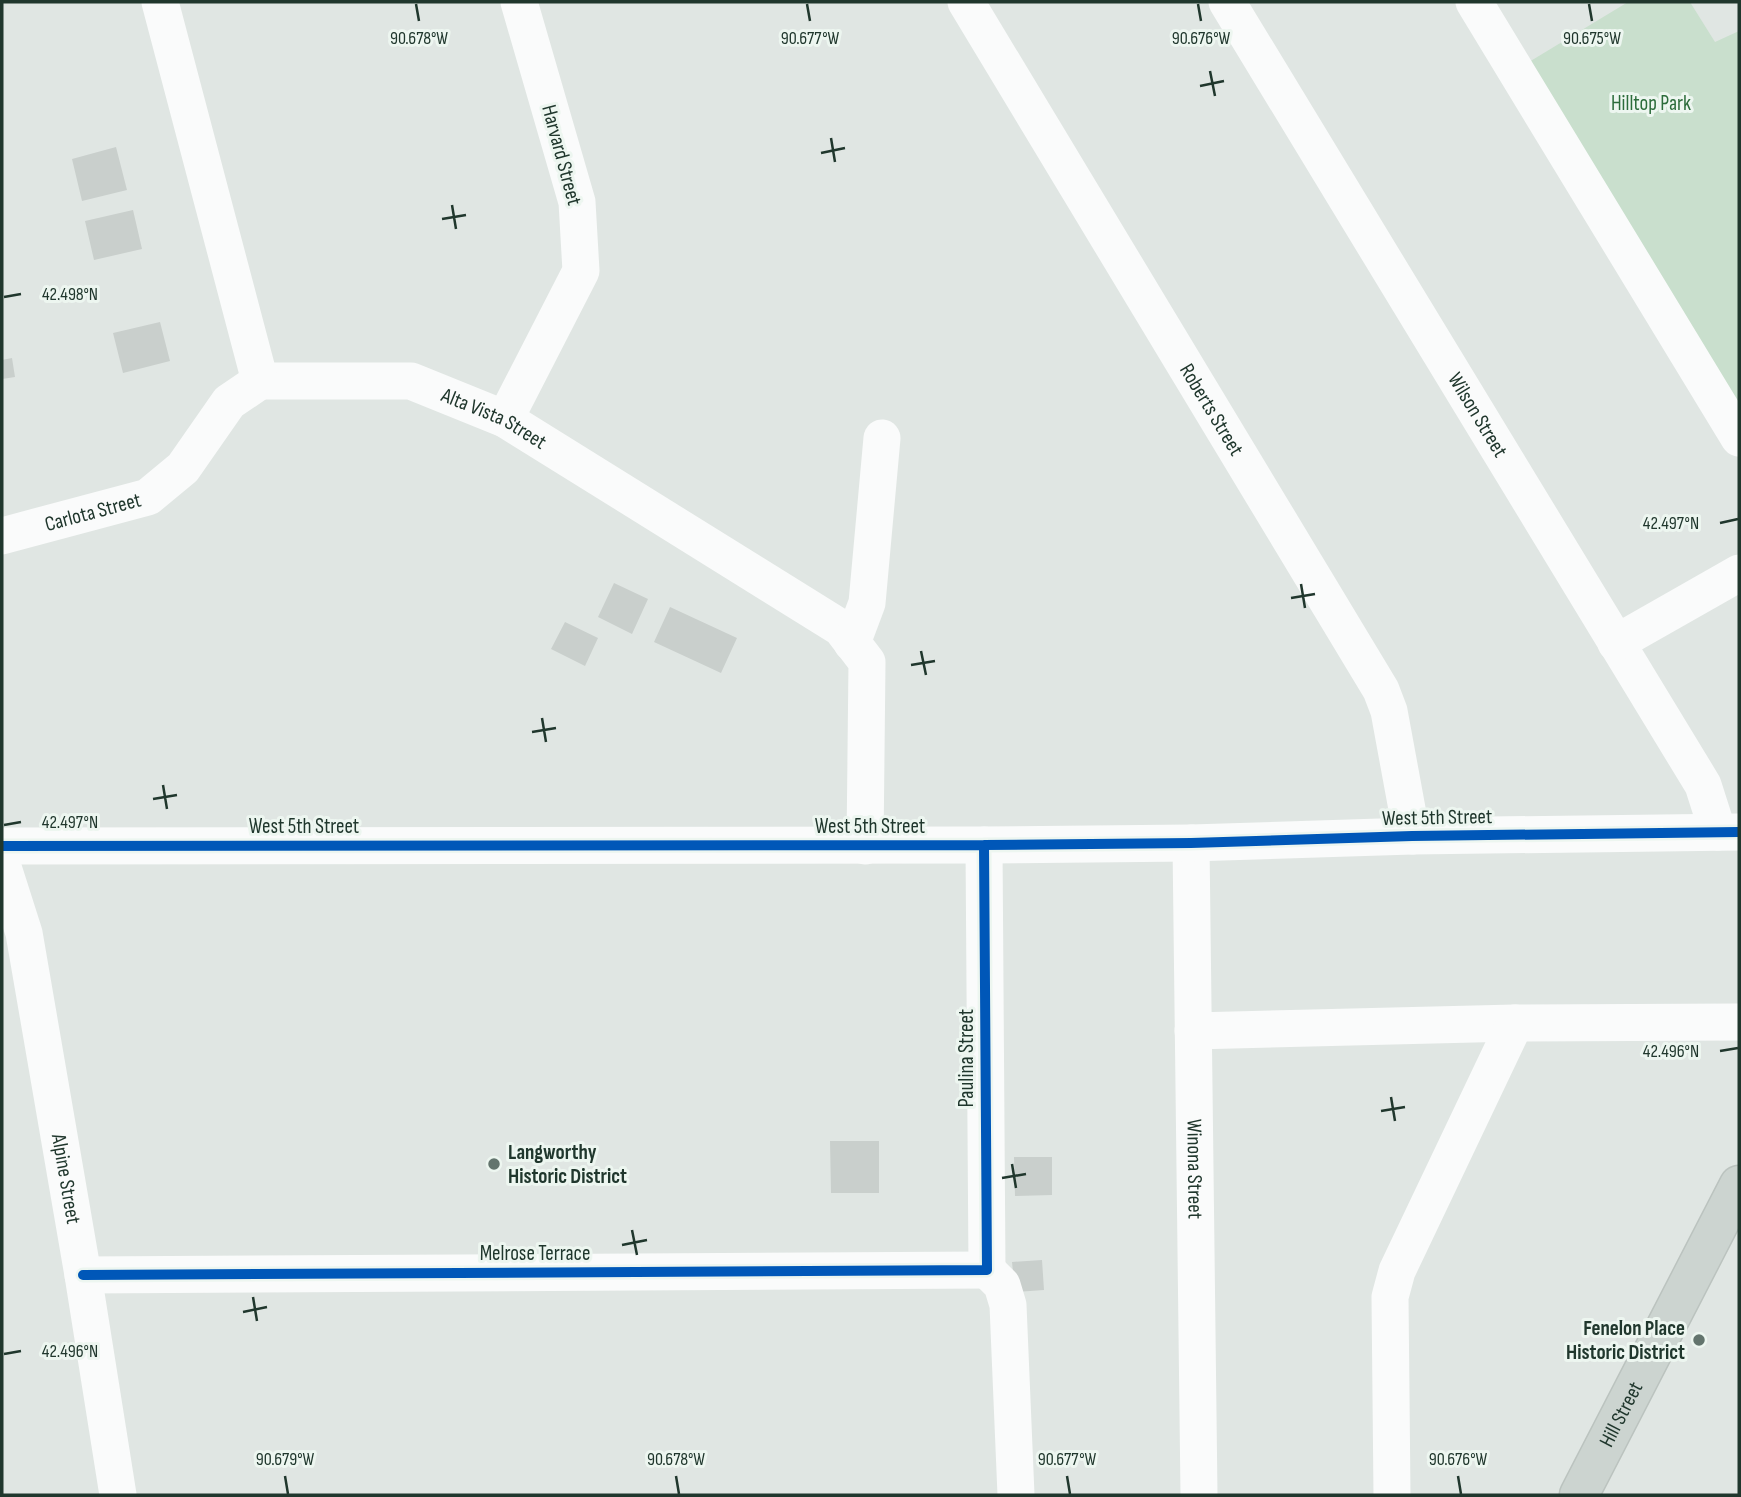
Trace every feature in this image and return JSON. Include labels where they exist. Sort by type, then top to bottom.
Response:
[{"type":"main road","name":"Hill Street","points":[[1579,1495],[1739,1185]]},
{"type":"street","points":[[160,2],[260,381]]},
{"type":"street","name":"Harvard Street","points":[[505,419],[580,271],[577,202],[519,2]]},
{"type":"street","name":"Roberts Street","points":[[966,2],[1381,690],[1389,711],[1412,836]]},
{"type":"street","name":"Wilson Street","points":[[1227,2],[1729,832]]},
{"type":"street","points":[[1474,2],[1739,438]]},
{"type":"street","name":"Alta Vista Street","points":[[260,381],[411,381],[505,419],[841,628],[867,662],[864,846]]},
{"type":"street","name":"Carlota Street","points":[[2,536],[148,497],[183,468],[229,402],[260,381]]},
{"type":"street","points":[[852,643],[867,603],[882,438]]},
{"type":"street","points":[[1616,643],[1739,573]]},
{"type":"street","name":"West 5th Street","points":[[2,846],[864,846],[1729,832]]},
{"type":"street","name":"Winona Street","points":[[1191,842],[1199,1495]]},
{"type":"street","name":"Paulina Street","points":[[984,845],[987,1270]]},
{"type":"street","name":"Alpine Street","points":[[2,864],[24,933],[118,1495]]},
{"type":"street","points":[[1193,1031],[1515,1023],[1739,1022]]},
{"type":"street","points":[[1392,1495],[1390,1297],[1398,1271],[1515,1023]]},
{"type":"street","points":[[987,1270],[1002,1285],[1008,1305],[1016,1495]]},
{"type":"street","name":"Melrose Terrace","points":[[83,1275],[987,1270]]},
{"type":"green space","name":"Hilltop Park","points":[[1628,2],[1690,2],[1715,42],[1739,31],[1739,411],[1524,65]]},
{"type":"building","points":[[116,147],[127,190],[82,201],[72,159]]},
{"type":"building","points":[[133,210],[142,249],[94,260],[85,221]]},
{"type":"building","points":[[160,322],[170,361],[123,373],[113,333]]},
{"type":"building","points":[[12,358],[15,377],[2,379],[2,360]]},
{"type":"building","points":[[614,583],[648,599],[632,634],[598,617]]},
{"type":"building","points":[[670,607],[737,638],[721,673],[654,642]]},
{"type":"building","points":[[565,622],[598,638],[585,666],[551,649]]},
{"type":"building","points":[[830,1141],[879,1141],[879,1193],[831,1193]]},
{"type":"building","points":[[1014,1157],[1052,1157],[1052,1195],[1015,1196]]},
{"type":"building","points":[[1042,1260],[1044,1290],[1015,1292],[1012,1262]]},
{"type":"cycle path","points":[[2,846],[984,845],[1739,832]]},
{"type":"cycle path","points":[[83,1275],[987,1270],[984,845]]},
{"type":"place","name":"Langworthy Historic District","points":[[494,1164]]},
{"type":"place","name":"Fenelon Place Historic District","points":[[1699,1340]]}]
